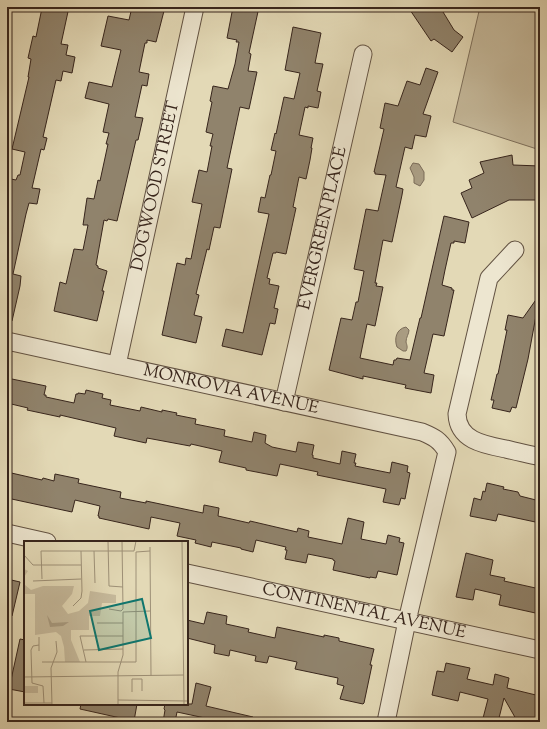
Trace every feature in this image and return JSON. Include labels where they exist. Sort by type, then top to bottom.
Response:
[{"type":"street","name":"DOGWOOD STREET","points":[[117,364],[195,7]]},
{"type":"street","name":"EVERGREEN PLACE","points":[[284,402],[363,54]]},
{"type":"street","points":[[515,250],[489,278],[457,414],[457,422],[459,427],[471,438],[482,444],[540,457]]},
{"type":"street","name":"MONROVIA AVENUE","points":[[7,341],[422,432],[442,442],[447,452],[407,621]]},
{"type":"street","points":[[7,533],[43,541]]},
{"type":"street","name":"CONTINENTAL AVENUE","points":[[188,573],[540,650]]},
{"type":"street","points":[[386,722],[407,621]]},
{"type":"shaded area","points":[[480,7],[540,7],[540,150],[453,122]]},
{"type":"shaded area","points":[[413,163],[419,164],[424,172],[424,180],[420,186],[414,183],[414,177],[410,168]]},
{"type":"shaded area","points":[[406,327],[409,330],[409,333],[406,340],[406,351],[403,351],[397,347],[396,338],[398,332]]},
{"type":"building","points":[[56,7],[69,7],[61,44],[68,45],[66,55],[75,57],[72,73],[63,71],[61,81],[56,80],[43,137],[47,138],[44,150],[41,149],[32,188],[40,189],[37,204],[29,203],[13,274],[21,276],[12,321],[7,320],[7,200],[11,179],[16,180],[18,175],[20,175],[25,152],[12,149],[29,77],[31,59],[28,58],[33,36],[36,37],[42,8],[56,11]]},
{"type":"building","points":[[132,7],[165,7],[156,42],[147,40],[147,43],[145,43],[139,72],[149,74],[147,86],[142,85],[135,117],[143,118],[138,140],[136,140],[117,221],[108,219],[107,221],[104,220],[96,265],[98,268],[107,271],[97,321],[54,311],[60,282],[66,284],[74,249],[83,250],[88,225],[83,225],[87,198],[94,199],[98,180],[100,181],[108,144],[106,144],[109,133],[103,132],[109,104],[85,98],[89,82],[112,87],[121,50],[101,46],[108,16],[129,20]]},
{"type":"building","points":[[233,7],[259,7],[249,53],[251,54],[248,71],[257,72],[249,109],[240,107],[227,168],[232,169],[220,228],[214,227],[196,294],[199,295],[194,315],[202,317],[196,343],[162,335],[177,263],[185,265],[186,258],[191,259],[202,204],[192,202],[199,170],[207,172],[212,146],[210,146],[213,134],[206,132],[212,102],[210,101],[213,86],[228,89],[235,64],[239,42],[236,42],[237,40],[227,38]]},
{"type":"building","points":[[408,7],[440,7],[454,30],[463,37],[452,52],[434,39],[431,41]]},
{"type":"building","points":[[293,27],[321,33],[315,63],[323,64],[317,91],[321,92],[318,108],[308,106],[308,108],[305,107],[299,135],[313,138],[310,160],[306,179],[299,177],[293,207],[296,208],[286,254],[276,252],[273,253],[267,278],[270,279],[269,284],[279,286],[274,308],[278,309],[275,324],[270,323],[262,355],[222,346],[226,329],[243,333],[269,214],[258,212],[261,197],[265,198],[271,175],[276,151],[271,150],[284,97],[294,99],[300,73],[285,70]]},
{"type":"building","points":[[426,68],[438,72],[423,114],[431,116],[426,137],[415,135],[412,149],[405,147],[396,187],[403,189],[392,242],[383,240],[375,283],[377,283],[376,286],[383,287],[375,326],[367,324],[360,358],[393,365],[394,360],[397,358],[410,360],[444,216],[469,222],[465,243],[454,241],[454,243],[451,243],[445,270],[442,285],[454,290],[444,336],[433,334],[424,373],[434,375],[431,393],[405,388],[406,385],[363,376],[363,379],[329,370],[341,318],[352,320],[356,302],[358,302],[364,271],[354,269],[366,209],[378,211],[386,175],[375,174],[374,172],[384,129],[380,128],[385,103],[398,106],[407,81],[420,85]]},
{"type":"building","points":[[512,155],[513,165],[540,166],[540,200],[509,200],[472,218],[461,193],[472,188],[469,180],[484,173],[480,162]]},
{"type":"building","points":[[540,294],[528,359],[516,408],[512,407],[510,412],[492,408],[494,400],[491,400],[507,330],[505,330],[508,315],[523,318]]},
{"type":"building","points":[[7,378],[46,386],[44,395],[46,395],[46,397],[74,403],[76,394],[85,394],[86,390],[103,394],[102,398],[111,400],[110,405],[140,411],[141,407],[162,412],[162,410],[177,413],[176,415],[196,419],[195,424],[225,430],[224,436],[252,442],[254,432],[266,435],[265,443],[272,447],[296,452],[298,442],[314,445],[312,455],[313,458],[340,464],[342,451],[356,454],[354,463],[356,463],[355,466],[390,473],[392,462],[408,466],[407,472],[410,473],[405,499],[401,498],[399,505],[383,502],[386,489],[317,475],[318,472],[280,464],[277,476],[246,470],[246,468],[219,462],[222,451],[191,444],[190,446],[147,438],[146,443],[114,436],[116,428],[60,415],[60,417],[27,410],[28,408],[7,403]]},
{"type":"building","points":[[7,472],[42,480],[43,478],[54,481],[55,474],[79,479],[78,483],[121,492],[120,498],[146,503],[146,501],[203,513],[204,505],[219,508],[218,516],[249,523],[250,521],[297,532],[298,528],[309,531],[308,537],[342,544],[348,518],[364,522],[361,539],[386,544],[388,535],[400,538],[399,542],[404,543],[397,575],[378,571],[376,578],[370,578],[333,570],[335,561],[333,559],[308,554],[306,563],[285,559],[287,550],[285,550],[286,547],[256,540],[253,552],[212,542],[211,547],[195,543],[196,540],[177,536],[180,523],[151,517],[149,529],[99,518],[100,506],[75,500],[72,512],[7,498]]},
{"type":"building","points":[[487,483],[504,487],[503,489],[518,492],[520,496],[540,501],[540,523],[498,514],[496,521],[470,516],[474,498],[481,500]]},
{"type":"building","points":[[466,553],[493,560],[490,575],[505,578],[504,581],[540,589],[540,614],[499,605],[501,595],[475,589],[473,600],[456,597]]},
{"type":"building","points":[[7,579],[20,582],[12,616],[7,615]]},
{"type":"building","points":[[207,612],[227,616],[226,624],[249,629],[248,632],[275,638],[277,627],[324,637],[324,635],[339,638],[339,641],[374,649],[364,703],[340,699],[344,686],[337,684],[338,678],[295,669],[297,662],[269,656],[267,663],[255,661],[256,656],[230,650],[229,656],[214,653],[215,645],[188,638],[188,620],[204,624]]},
{"type":"building","points":[[20,639],[24,640],[24,692],[9,689]]},
{"type":"building","points":[[446,663],[470,668],[467,679],[493,685],[495,674],[509,678],[507,688],[540,696],[540,712],[538,722],[516,719],[504,698],[498,722],[482,722],[488,699],[460,692],[458,701],[432,695],[437,671],[444,672]]},
{"type":"building","points":[[196,683],[211,687],[206,706],[253,717],[253,722],[205,722],[205,718],[177,712],[175,722],[163,722],[165,705],[192,704]]},
{"type":"building","points":[[81,705],[137,705],[134,721],[80,709]]}]
